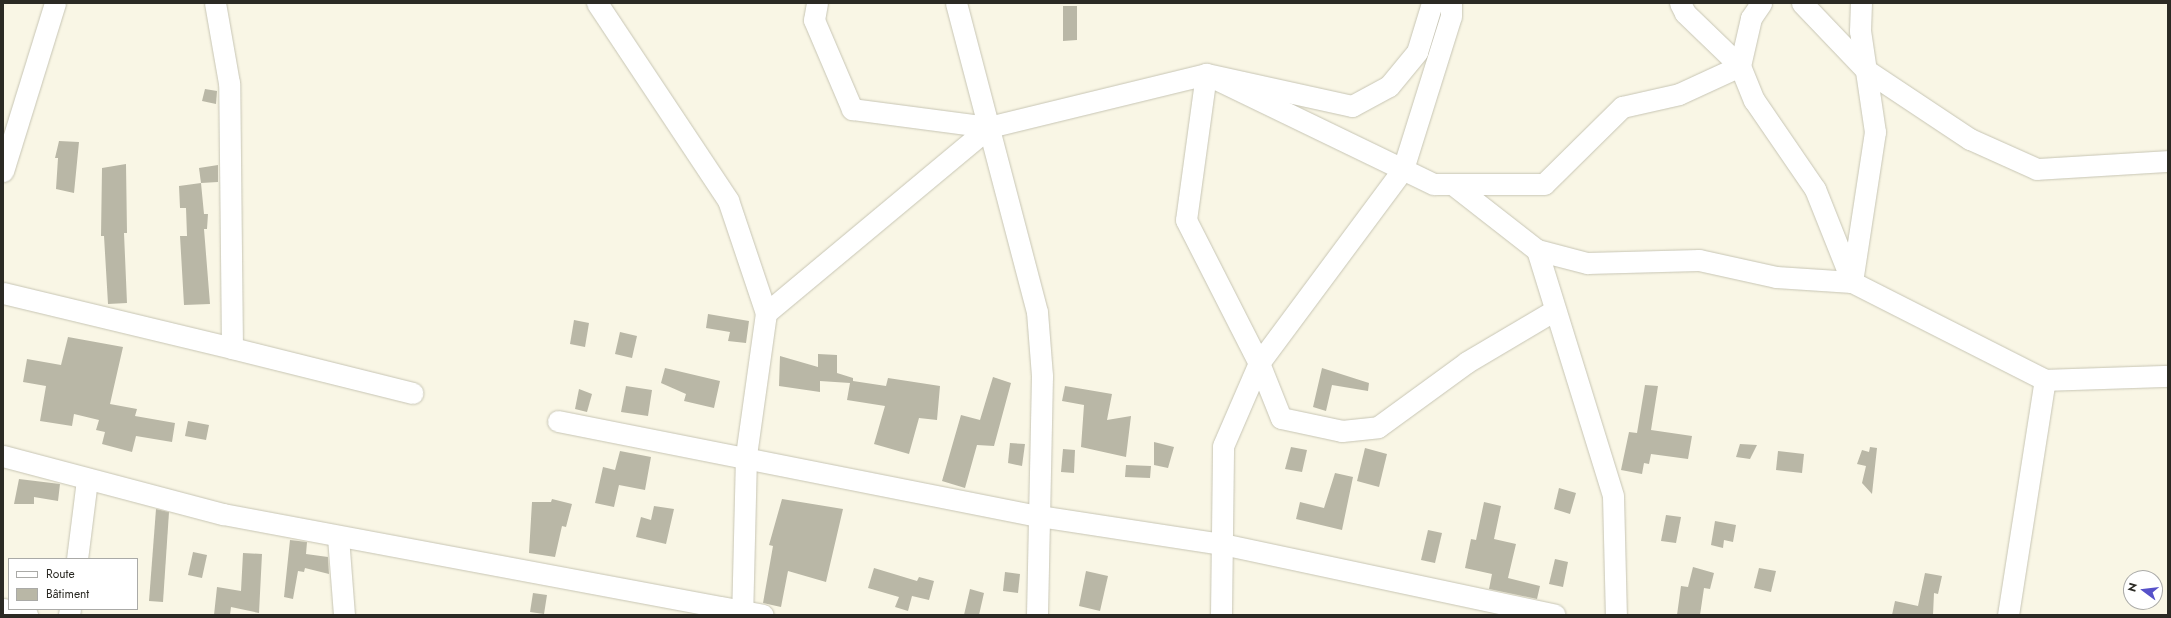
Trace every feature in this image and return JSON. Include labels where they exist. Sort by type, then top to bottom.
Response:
[{"type":"street","points":[[3,170],[55,3]]},
{"type":"street","points":[[215,3],[229,82],[232,348]]},
{"type":"street","points":[[597,3],[728,200],[766,313],[746,456],[743,613]]},
{"type":"street","points":[[817,3],[814,20],[852,109],[989,127],[1206,74],[1352,106],[1389,86],[1417,52],[1432,3]]},
{"type":"street","points":[[956,3],[1037,312],[1042,376],[1037,615]]},
{"type":"street","points":[[1221,615],[1223,446],[1259,363],[1403,169],[1451,16],[1451,3]]},
{"type":"street","points":[[1680,3],[1685,13],[1740,66],[1754,100],[1815,189],[1852,282]]},
{"type":"street","points":[[1740,66],[1751,18],[1761,3]]},
{"type":"street","points":[[1802,3],[1866,70],[1970,139],[2037,169],[2168,161]]},
{"type":"street","points":[[1852,282],[1875,132],[1860,31],[1861,3]]},
{"type":"street","points":[[1206,74],[1434,184],[1455,186],[1544,184],[1622,107],[1679,94],[1740,66]]},
{"type":"street","points":[[1206,74],[1186,220],[1259,363],[1281,418],[1342,431],[1378,427],[1467,362],[1555,310]]},
{"type":"street","points":[[766,313],[989,127]]},
{"type":"street","points":[[1455,186],[1537,250],[1587,263],[1699,260],[1776,277],[1852,282],[2045,380],[2168,376]]},
{"type":"street","points":[[1537,250],[1612,496],[1616,615]]},
{"type":"street","points":[[3,293],[412,393]]},
{"type":"street","points":[[2008,615],[2045,380]]},
{"type":"street","points":[[558,421],[746,456],[1039,516],[1222,544],[1555,615]]},
{"type":"street","points":[[3,456],[87,480],[223,514],[743,613],[763,615]]},
{"type":"street","points":[[77,558],[87,480]]},
{"type":"street","points":[[338,537],[344,615]]},
{"type":"street","points":[[3,609],[27,615]]},
{"type":"building","points":[[1063,6],[1077,6],[1077,40],[1063,41]]},
{"type":"building","points":[[205,89],[217,91],[216,104],[202,101]]},
{"type":"building","points":[[59,141],[79,142],[74,193],[56,189],[58,158],[55,158]]},
{"type":"building","points":[[126,164],[127,233],[124,233],[127,303],[108,304],[104,236],[101,236],[102,168]]},
{"type":"building","points":[[218,165],[218,182],[201,183],[199,168]]},
{"type":"building","points":[[201,183],[204,214],[208,214],[207,229],[204,229],[210,304],[184,305],[180,236],[187,236],[186,208],[180,208],[179,186]]},
{"type":"building","points":[[708,314],[749,321],[746,343],[728,341],[730,332],[706,328]]},
{"type":"building","points":[[574,320],[589,323],[585,347],[570,344]]},
{"type":"building","points":[[620,332],[637,336],[632,358],[615,354]]},
{"type":"building","points":[[68,337],[123,347],[110,404],[137,409],[135,416],[175,423],[172,442],[136,436],[132,452],[102,444],[105,432],[96,430],[99,420],[74,414],[72,426],[40,421],[46,386],[23,382],[27,359],[61,365]]},
{"type":"building","points":[[818,354],[837,355],[837,373],[853,378],[853,381],[886,386],[888,378],[940,386],[937,420],[919,418],[909,454],[874,444],[885,406],[847,400],[850,383],[820,381],[820,392],[779,386],[780,356],[818,367]]},
{"type":"building","points":[[665,368],[720,381],[714,408],[684,401],[686,394],[661,383]]},
{"type":"building","points":[[1322,368],[1369,383],[1368,391],[1332,385],[1326,411],[1313,407]]},
{"type":"building","points":[[993,377],[1011,383],[994,446],[977,445],[965,488],[942,481],[961,415],[980,420]]},
{"type":"building","points":[[1645,385],[1658,386],[1651,430],[1692,436],[1688,459],[1651,454],[1649,464],[1644,463],[1642,474],[1621,470],[1629,432],[1637,433]]},
{"type":"building","points":[[626,386],[652,390],[648,416],[621,412]]},
{"type":"building","points":[[1065,386],[1112,394],[1107,420],[1131,416],[1126,457],[1081,447],[1084,405],[1062,401]]},
{"type":"building","points":[[579,389],[592,394],[587,412],[575,409]]},
{"type":"building","points":[[188,421],[209,425],[206,440],[185,436]]},
{"type":"building","points":[[1154,442],[1174,447],[1168,468],[1154,465]]},
{"type":"building","points":[[1010,443],[1025,444],[1022,466],[1008,463]]},
{"type":"building","points":[[1740,444],[1757,445],[1750,459],[1736,457]]},
{"type":"building","points":[[1291,447],[1307,450],[1302,472],[1285,469]]},
{"type":"building","points":[[1870,447],[1877,448],[1872,494],[1862,483],[1866,466],[1857,464],[1862,450],[1869,452]]},
{"type":"building","points":[[1365,448],[1387,454],[1379,487],[1357,481]]},
{"type":"building","points":[[1063,449],[1075,450],[1074,473],[1061,472]]},
{"type":"building","points":[[620,451],[651,457],[645,490],[619,485],[614,507],[595,503],[603,467],[615,470]]},
{"type":"building","points":[[1778,451],[1804,454],[1802,473],[1776,470]]},
{"type":"building","points":[[1126,465],[1151,466],[1150,478],[1125,477]]},
{"type":"building","points":[[1335,473],[1353,477],[1342,530],[1296,519],[1300,502],[1324,508]]},
{"type":"building","points":[[19,479],[60,484],[58,501],[34,497],[34,504],[14,504]]},
{"type":"building","points":[[1559,488],[1576,493],[1570,514],[1554,509]]},
{"type":"building","points":[[552,499],[572,504],[566,527],[562,526],[555,557],[529,553],[532,502],[551,502]]},
{"type":"building","points":[[782,499],[843,509],[826,582],[788,571],[781,607],[763,603],[773,546],[769,545]]},
{"type":"building","points":[[1484,502],[1501,506],[1494,539],[1516,544],[1508,578],[1540,586],[1537,599],[1489,589],[1492,574],[1465,568],[1471,539],[1476,540]]},
{"type":"building","points":[[654,506],[674,509],[666,544],[636,537],[641,517],[651,520]]},
{"type":"building","points":[[156,509],[169,512],[163,602],[149,601]]},
{"type":"building","points":[[1666,515],[1681,517],[1676,543],[1661,541]]},
{"type":"building","points":[[1715,521],[1736,525],[1733,542],[1724,540],[1723,548],[1711,545]]},
{"type":"building","points":[[1428,530],[1442,533],[1435,563],[1421,560]]},
{"type":"building","points":[[290,540],[307,542],[306,554],[328,557],[329,574],[305,568],[304,572],[298,571],[293,599],[284,597]]},
{"type":"building","points":[[193,552],[207,555],[202,578],[188,575]]},
{"type":"building","points":[[243,553],[262,554],[259,613],[231,607],[230,615],[214,615],[217,587],[241,591]]},
{"type":"building","points":[[1555,559],[1568,562],[1563,587],[1549,584]]},
{"type":"building","points":[[1693,567],[1714,573],[1710,589],[1704,588],[1700,615],[1677,615],[1681,586],[1688,587]]},
{"type":"building","points":[[874,568],[917,581],[919,577],[934,581],[929,600],[912,596],[908,611],[895,607],[899,597],[868,588]]},
{"type":"building","points":[[1759,568],[1776,571],[1771,592],[1754,588]]},
{"type":"building","points":[[1086,571],[1108,576],[1100,611],[1079,606]]},
{"type":"building","points":[[1005,572],[1020,574],[1018,593],[1003,591]]},
{"type":"building","points":[[1925,573],[1942,576],[1938,594],[1934,593],[1933,615],[1892,615],[1895,601],[1918,606]]},
{"type":"building","points":[[970,589],[984,593],[979,615],[964,615]]},
{"type":"building","points":[[533,593],[547,595],[544,614],[530,612]]}]
